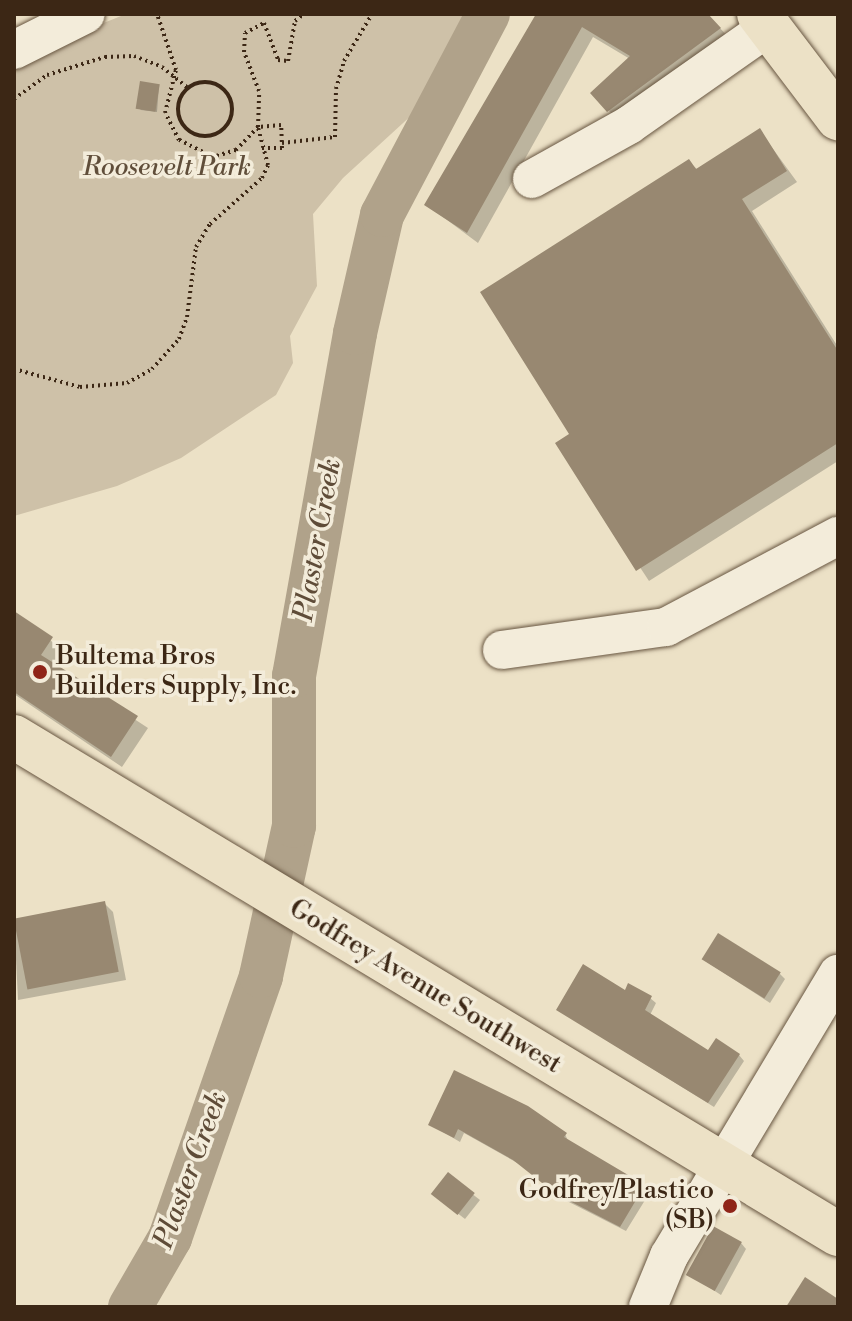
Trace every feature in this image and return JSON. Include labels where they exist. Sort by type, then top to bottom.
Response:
[{"type":"main road","points":[[765,20],[838,118]]},
{"type":"main road","name":"Godfrey Avenue Southwest","points":[[14,737],[326,929],[838,1234]]},
{"type":"street","points":[[14,50],[86,14]]},
{"type":"street","points":[[532,179],[629,125],[765,20]]},
{"type":"street","points":[[502,650],[666,627],[838,536]]},
{"type":"street","points":[[648,1307],[669,1256],[725,1166],[826,1024],[838,974]]},
{"type":"path","points":[[157,14],[176,76],[165,113],[179,140],[196,152],[213,157],[236,150],[258,127],[281,125],[282,148],[260,148]]},
{"type":"path","points":[[14,369],[80,387],[127,383],[152,369],[173,347],[187,317],[196,247],[210,224],[262,178],[268,165],[260,148],[259,91],[244,52],[245,33],[264,23],[278,60],[288,61],[294,50],[295,21],[304,14]]},
{"type":"path","points":[[282,143],[335,137],[336,89],[344,61],[372,14]]},
{"type":"path","points":[[14,99],[47,75],[105,57],[134,56],[176,76],[188,88]]},
{"type":"path","points":[[209,82],[224,90],[232,115],[221,131],[204,136],[187,129],[178,105],[188,88],[209,82]]},
{"type":"green space","name":"Roosevelt Park","points":[[126,14],[464,14],[438,91],[343,178],[313,214],[317,286],[290,336],[293,363],[276,395],[181,458],[117,486],[14,516],[14,44],[44,47]]},
{"type":"building","points":[[536,14],[708,14],[721,28],[607,112],[590,93],[630,56],[582,27],[467,233],[424,205]]},
{"type":"building","points":[[140,81],[160,84],[155,112],[136,109]]},
{"type":"building","points":[[760,128],[787,171],[742,199],[838,351],[838,443],[636,571],[555,443],[569,434],[480,292],[689,159],[696,169]]},
{"type":"building","name":"Bultema Bros Builders Supply, Inc.","points":[[14,611],[53,637],[41,655],[138,716],[111,757],[14,692]]},
{"type":"building","points":[[105,901],[119,972],[27,989],[14,919]]},
{"type":"building","points":[[718,933],[781,972],[764,999],[702,959]]},
{"type":"building","points":[[583,964],[625,990],[628,983],[652,996],[645,1010],[708,1050],[716,1038],[740,1054],[708,1103],[556,1010]]},
{"type":"building","points":[[454,1070],[528,1106],[567,1133],[564,1137],[645,1185],[620,1227],[556,1194],[513,1160],[458,1129],[454,1138],[428,1125]]},
{"type":"building","points":[[448,1172],[475,1193],[458,1215],[431,1194]]},
{"type":"building","points":[[713,1226],[742,1242],[715,1291],[686,1275]]},
{"type":"building","points":[[805,1277],[838,1299],[838,1307],[786,1307]]},
{"type":"waterway","name":"Plaster Creek","points":[[130,1307],[170,1238],[261,976],[294,826],[294,676],[355,333],[382,215],[488,14]]},
{"type":"place","name":"Bultema Bros Builders Supply, Inc.","points":[[40,672]]},
{"type":"place","name":"Godfrey/Plastico (SB)","points":[[730,1206]]}]
